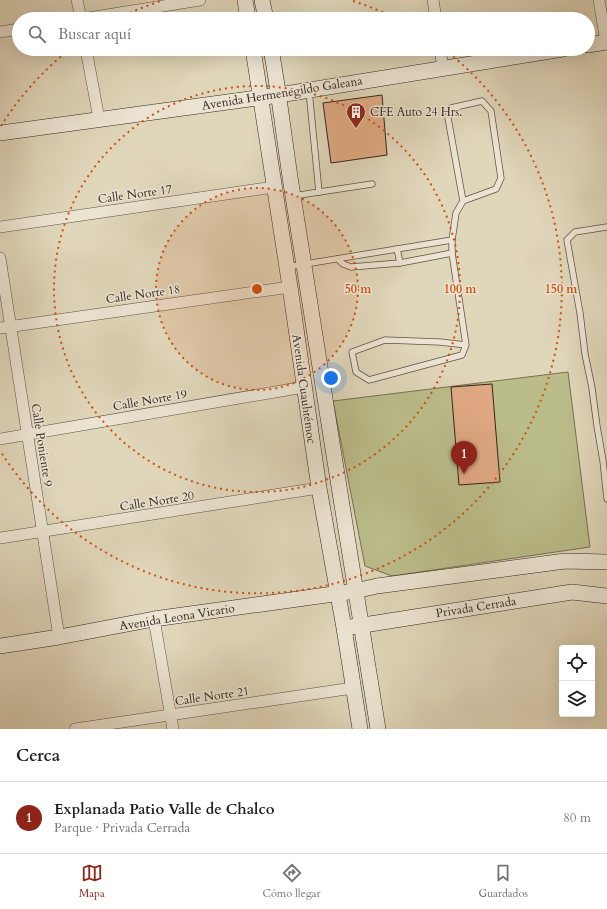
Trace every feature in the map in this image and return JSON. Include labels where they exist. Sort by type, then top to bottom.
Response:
[{"type":"street","points":[[78,0],[80,12]]},
{"type":"street","points":[[125,12],[200,0]]},
{"type":"street","points":[[245,0],[247,12]]},
{"type":"street","points":[[262,0],[265,12]]},
{"type":"street","points":[[433,0],[435,12]]},
{"type":"street","points":[[595,44],[607,42],[599,0]]},
{"type":"street","points":[[0,32],[12,30]]},
{"type":"street","points":[[87,56],[99,119]]},
{"type":"street","name":"Avenida Cuauhtémoc","points":[[254,56],[319,488],[360,729]]},
{"type":"street","name":"Avenida Cuauhtémoc","points":[[272,56],[355,591],[378,729]]},
{"type":"street","points":[[441,56],[443,68]]},
{"type":"street","name":"Avenida Hermenegildo Galeana","points":[[0,133],[261,98],[519,56]]},
{"type":"street","name":"Calle Norte 17","points":[[0,227],[274,187]]},
{"type":"street","name":"Calle Poniente 9","points":[[0,258],[5,327],[28,435],[59,637]]},
{"type":"street","name":"Calle Norte 18","points":[[5,327],[290,287]]},
{"type":"street","name":"Calle Norte 19","points":[[0,439],[304,387]]},
{"type":"street","name":"Calle Norte 20","points":[[0,538],[319,488]]},
{"type":"street","points":[[355,591],[377,586],[565,561],[607,562]]},
{"type":"street","name":"Avenida Leona Vicario","points":[[0,646],[59,637],[154,619],[355,591]]},
{"type":"street","name":"Privada Cerrada","points":[[344,628],[572,592],[607,596]]},
{"type":"street","points":[[154,619],[173,729]]},
{"type":"street","name":"Calle Norte 21","points":[[75,729],[353,688]]},
{"type":"lane","points":[[309,90],[319,192]]},
{"type":"lane","points":[[463,201],[448,118],[451,108],[482,101],[491,111],[501,178],[496,189],[463,201],[456,213],[452,240],[452,253],[466,345],[462,355],[369,380],[356,372],[352,352],[386,340],[440,342],[466,345]]},
{"type":"lane","points":[[293,196],[372,184]]},
{"type":"lane","points":[[607,226],[575,232],[567,240],[580,313],[585,354],[592,388],[607,499]]},
{"type":"lane","points":[[287,267],[452,240]]},
{"type":"lane","points":[[397,249],[400,263]]},
{"type":"lane","points":[[338,259],[343,264],[351,267],[400,263],[452,253]]},
{"type":"green space","points":[[568,372],[590,547],[392,576],[365,566],[333,401]]},
{"type":"building","name":"CFE Auto 24 Hrs.","points":[[382,95],[387,155],[331,163],[323,103]]},
{"type":"building","points":[[492,384],[500,482],[459,485],[451,387]]},
{"type":"place","name":"CFE Auto 24 Hrs.","points":[[356,129]]},
{"type":"place","name":"Explanada Patio Valle de Chalco","points":[[464,474]]}]
